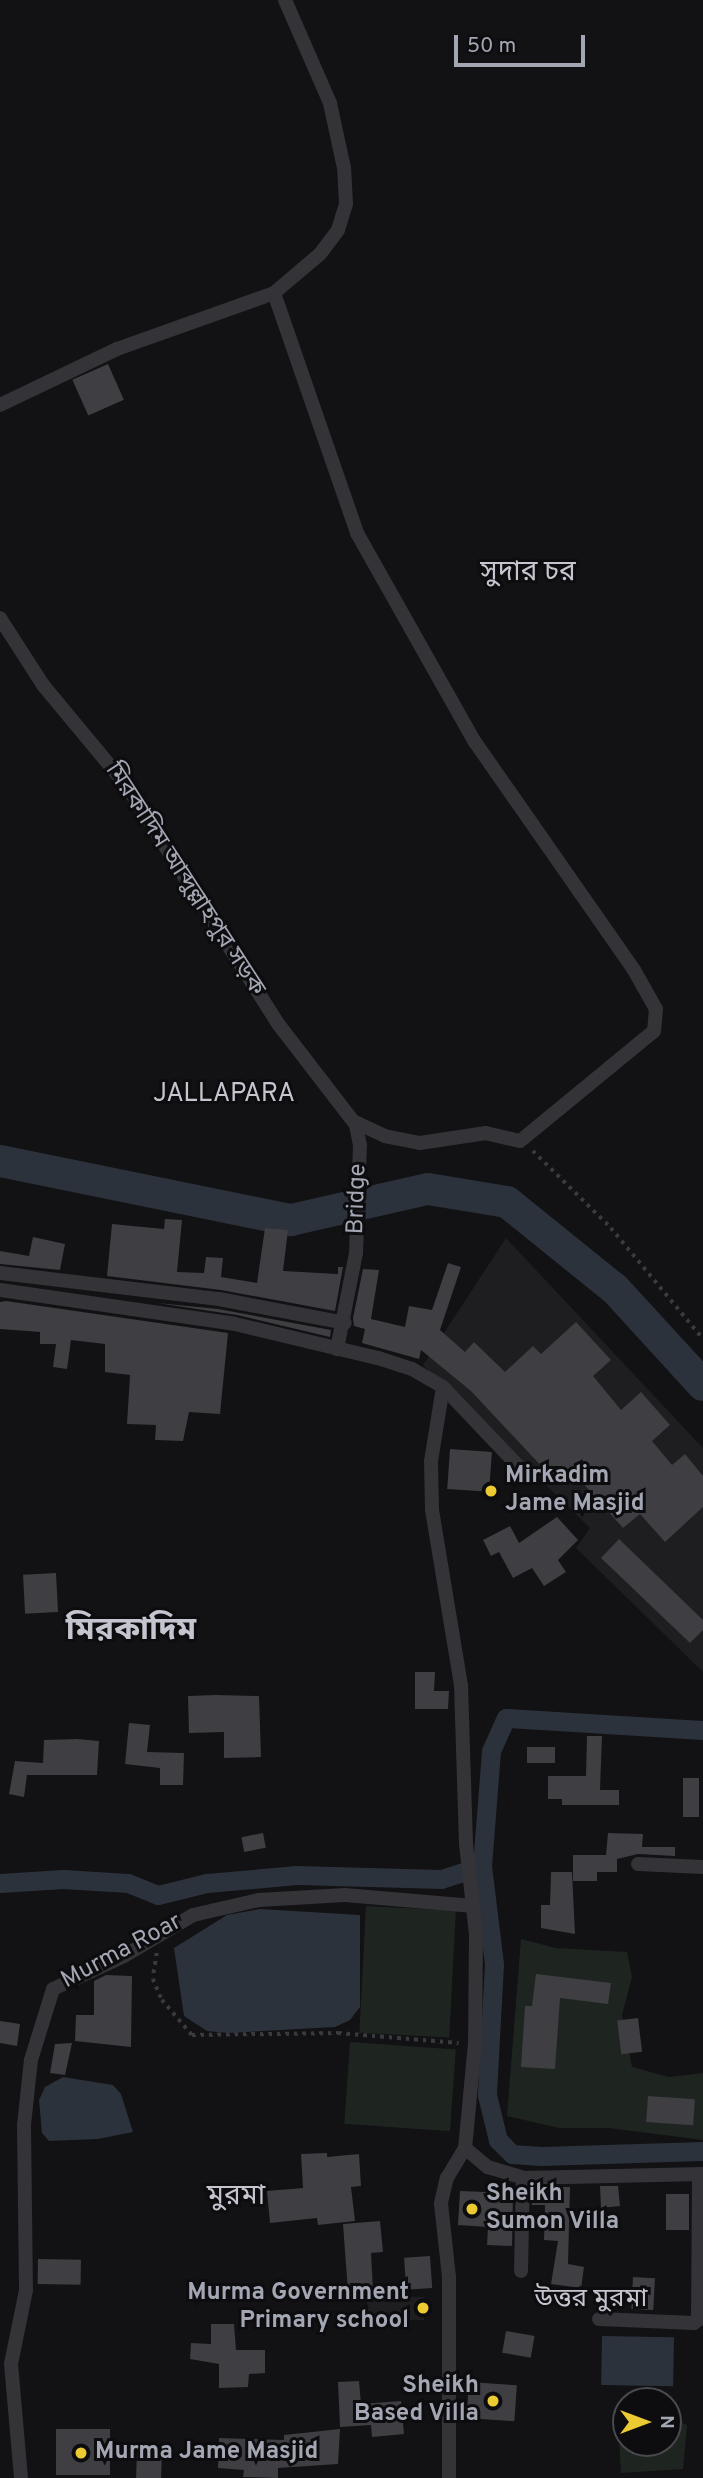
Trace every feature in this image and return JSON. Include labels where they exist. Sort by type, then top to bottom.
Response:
[{"type":"street","points":[[0,405],[117,349],[274,293],[320,254],[338,230],[345,204],[344,168],[330,103],[285,0]]},
{"type":"street","points":[[274,293],[358,533],[475,742],[634,970],[656,1009],[654,1031],[520,1141],[486,1133],[420,1143],[385,1136],[355,1122]]},
{"type":"street","name":"মিরকাদিম আব্দুল্লাহপুর সড়ক","points":[[0,618],[43,685],[126,785],[279,1025],[355,1122],[360,1145]]},
{"type":"street","name":"Bridge","points":[[337,1349],[345,1323],[356,1253],[360,1145]]},
{"type":"street","points":[[0,1273],[219,1299],[345,1323]]},
{"type":"street","points":[[0,1290],[235,1324],[412,1369],[443,1387],[523,1471]]},
{"type":"street","points":[[443,1387],[431,1461],[432,1510],[461,1685],[466,1844],[474,1906],[475,2043],[466,2148],[447,2178],[441,2203],[449,2277],[449,2478]]},
{"type":"street","points":[[638,1864],[703,1867]]},
{"type":"street","name":"Murma Roar","points":[[21,2478],[11,2364],[26,2290],[24,2125],[31,2060],[53,1989],[152,1940],[193,1915],[259,1900],[345,1895],[474,1906]]},
{"type":"street","points":[[466,2148],[488,2167],[523,2178],[701,2174],[698,2320],[694,2323],[599,2319]]},
{"type":"street","points":[[521,2271],[523,2178]]},
{"type":"path","points":[[520,1141],[611,1228],[703,1339]]},
{"type":"path","points":[[152,1940],[158,1949],[153,1979],[162,2000],[191,2035],[338,2033],[475,2043]]},
{"type":"shaded area","points":[[506,1238],[703,1448],[703,1672],[576,1548],[590,1528],[423,1365]]},
{"type":"shaded area","points":[[366,1906],[456,1911],[449,2038],[359,2033]]},
{"type":"shaded area","points":[[260,1909],[360,1915],[360,2007],[350,2020],[335,2027],[229,2033],[207,2031],[184,2016],[174,1948],[227,1915]]},
{"type":"shaded area","points":[[521,1939],[556,1948],[627,1952],[632,1977],[622,2015],[632,2067],[669,2077],[703,2073],[703,2140],[609,2128],[559,2128],[507,2116]]},
{"type":"shaded area","points":[[350,2042],[456,2049],[450,2131],[344,2124]]},
{"type":"shaded area","points":[[63,2077],[113,2085],[121,2094],[133,2132],[98,2139],[49,2141],[42,2133],[39,2100],[45,2087]]},
{"type":"shaded area","points":[[367,2297],[424,2297],[424,2320],[367,2320]]},
{"type":"shaded area","points":[[602,2336],[674,2337],[673,2386],[601,2385]]},
{"type":"shaded area","points":[[682,2423],[687,2425],[683,2469],[621,2473],[620,2457],[682,2457]]},
{"type":"building","points":[[108,364],[124,400],[88,415],[72,380]]},
{"type":"building","points":[[165,1219],[182,1220],[177,1272],[204,1273],[206,1257],[223,1258],[221,1277],[257,1283],[265,1228],[288,1230],[283,1271],[338,1274],[338,1267],[343,1267],[335,1311],[221,1290],[107,1276],[112,1224],[164,1229]]},
{"type":"building","points":[[33,1237],[65,1244],[60,1270],[0,1264],[0,1251],[29,1256]]},
{"type":"building","points":[[448,1263],[461,1267],[440,1330],[465,1352],[474,1342],[505,1372],[533,1346],[541,1354],[576,1322],[611,1360],[593,1376],[621,1410],[641,1392],[670,1425],[652,1441],[672,1465],[685,1454],[703,1476],[703,1507],[665,1542],[640,1514],[623,1528],[573,1472],[559,1485],[471,1391],[421,1350],[419,1359],[362,1343],[365,1329],[354,1326],[353,1318],[363,1269],[379,1270],[371,1319],[405,1327],[409,1306],[432,1310]]},
{"type":"building","points":[[0,1302],[228,1333],[220,1414],[189,1412],[183,1441],[155,1440],[156,1425],[127,1424],[130,1375],[105,1372],[105,1344],[71,1340],[67,1369],[53,1367],[56,1344],[40,1344],[40,1332],[0,1329]]},
{"type":"building","points":[[157,1303],[218,1309],[331,1330],[330,1337],[237,1315]]},
{"type":"building","points":[[450,1449],[492,1452],[489,1492],[447,1489]]},
{"type":"building","points":[[557,1517],[578,1540],[558,1560],[566,1572],[544,1586],[532,1568],[513,1578],[499,1552],[491,1556],[483,1540],[510,1526],[519,1543]]},
{"type":"building","points":[[619,1539],[703,1620],[703,1630],[690,1643],[601,1558]]},
{"type":"building","points":[[56,1573],[58,1612],[25,1614],[23,1575]]},
{"type":"building","points":[[415,1672],[435,1672],[434,1691],[449,1691],[448,1709],[415,1709]]},
{"type":"building","points":[[188,1696],[259,1696],[261,1757],[224,1758],[224,1732],[189,1733]]},
{"type":"building","points":[[129,1723],[150,1725],[147,1752],[184,1753],[183,1785],[160,1785],[160,1768],[125,1764]]},
{"type":"building","points":[[587,1736],[602,1736],[600,1790],[619,1790],[619,1805],[562,1805],[562,1799],[548,1799],[548,1776],[586,1776]]},
{"type":"building","points":[[44,1740],[99,1741],[97,1775],[27,1775],[24,1797],[9,1794],[15,1761],[43,1763]]},
{"type":"building","points":[[527,1747],[555,1747],[555,1763],[527,1763]]},
{"type":"building","points":[[683,1778],[699,1778],[699,1817],[683,1817]]},
{"type":"building","points":[[263,1833],[266,1848],[244,1852],[241,1837]]},
{"type":"building","points":[[608,1833],[643,1834],[642,1847],[675,1847],[675,1856],[638,1854],[617,1859],[617,1872],[597,1872],[597,1881],[573,1881],[573,1855],[606,1855]]},
{"type":"building","points":[[551,1872],[572,1872],[575,1934],[541,1928],[541,1905],[550,1905]]},
{"type":"building","points":[[536,1974],[611,1983],[608,2004],[560,1998],[555,2069],[521,2067],[525,2006],[532,2006]]},
{"type":"building","points":[[106,1975],[132,1976],[131,2047],[75,2041],[76,2015],[94,2015],[94,1981]]},
{"type":"building","points":[[638,2018],[642,2052],[621,2054],[617,2021]]},
{"type":"building","points":[[0,2021],[20,2024],[17,2046],[0,2043]]},
{"type":"building","points":[[72,2043],[65,2075],[50,2073],[55,2044]]},
{"type":"building","points":[[648,2096],[695,2099],[693,2125],[646,2122]]},
{"type":"building","points":[[327,2153],[327,2157],[359,2154],[361,2186],[351,2187],[355,2221],[318,2225],[317,2218],[270,2223],[267,2191],[303,2188],[301,2154]]},
{"type":"building","points":[[600,2186],[618,2186],[620,2206],[601,2208]]},
{"type":"building","points":[[532,2187],[570,2187],[568,2264],[584,2267],[581,2288],[551,2284],[558,2241],[544,2240],[545,2205],[532,2205]]},
{"type":"building","points":[[460,2191],[513,2193],[512,2246],[487,2245],[488,2227],[458,2225]]},
{"type":"building","points":[[666,2194],[689,2194],[689,2230],[666,2230]]},
{"type":"building","points":[[380,2221],[383,2252],[371,2253],[373,2290],[348,2292],[343,2224]]},
{"type":"building","points":[[430,2256],[432,2288],[406,2290],[404,2258]]},
{"type":"building","points":[[38,2259],[81,2260],[81,2285],[38,2284]]},
{"type":"building","points":[[633,2277],[655,2278],[653,2310],[631,2309]]},
{"type":"building","points":[[211,2324],[234,2324],[236,2350],[265,2350],[265,2373],[249,2374],[248,2387],[219,2388],[219,2364],[190,2359],[191,2343],[211,2344]]},
{"type":"building","points":[[506,2331],[535,2336],[531,2358],[502,2353]]},
{"type":"building","points":[[359,2381],[361,2404],[401,2401],[404,2434],[372,2437],[371,2425],[340,2427],[338,2382]]},
{"type":"building","name":"Sheikh Based Villa","points":[[469,2382],[517,2385],[514,2421],[466,2418]]},
{"type":"building","points":[[56,2429],[110,2429],[110,2475],[56,2475]]},
{"type":"building","points":[[340,2429],[338,2464],[278,2468],[278,2478],[243,2477],[244,2470],[218,2468],[219,2438],[284,2440],[284,2435]]},
{"type":"building","points":[[137,2451],[162,2452],[161,2478],[136,2478]]},
{"type":"waterway","points":[[0,1161],[291,1220],[428,1189],[507,1202],[615,1289],[703,1385]]},
{"type":"waterway","points":[[0,1883],[63,1879],[128,1883],[158,1895],[207,1883],[297,1875],[441,1879],[482,1866],[491,1751],[506,1718],[703,1730]]},
{"type":"waterway","points":[[482,1866],[494,1964],[487,2095],[498,2140],[512,2154],[541,2156],[703,2151]]},
{"type":"place","name":"Mirkadim Jame Masjid","points":[[491,1491]]},
{"type":"place","name":"Sheikh Sumon Villa","points":[[472,2209]]},
{"type":"place","name":"Murma Government Primary school","points":[[423,2308]]},
{"type":"place","name":"Sheikh Based Villa","points":[[493,2401]]},
{"type":"place","name":"Murma Jame Masjid","points":[[81,2453]]},
{"type":"district","name":"সুদার চর","points":[[528,573]]},
{"type":"district","name":"JALLAPARA","points":[[224,1095]]},
{"type":"district","name":"মিরকাদিম","points":[[131,1631]]},
{"type":"district","name":"মুরমা","points":[[236,2197]]},
{"type":"district","name":"উত্তর মুরমা","points":[[591,2300]]}]
